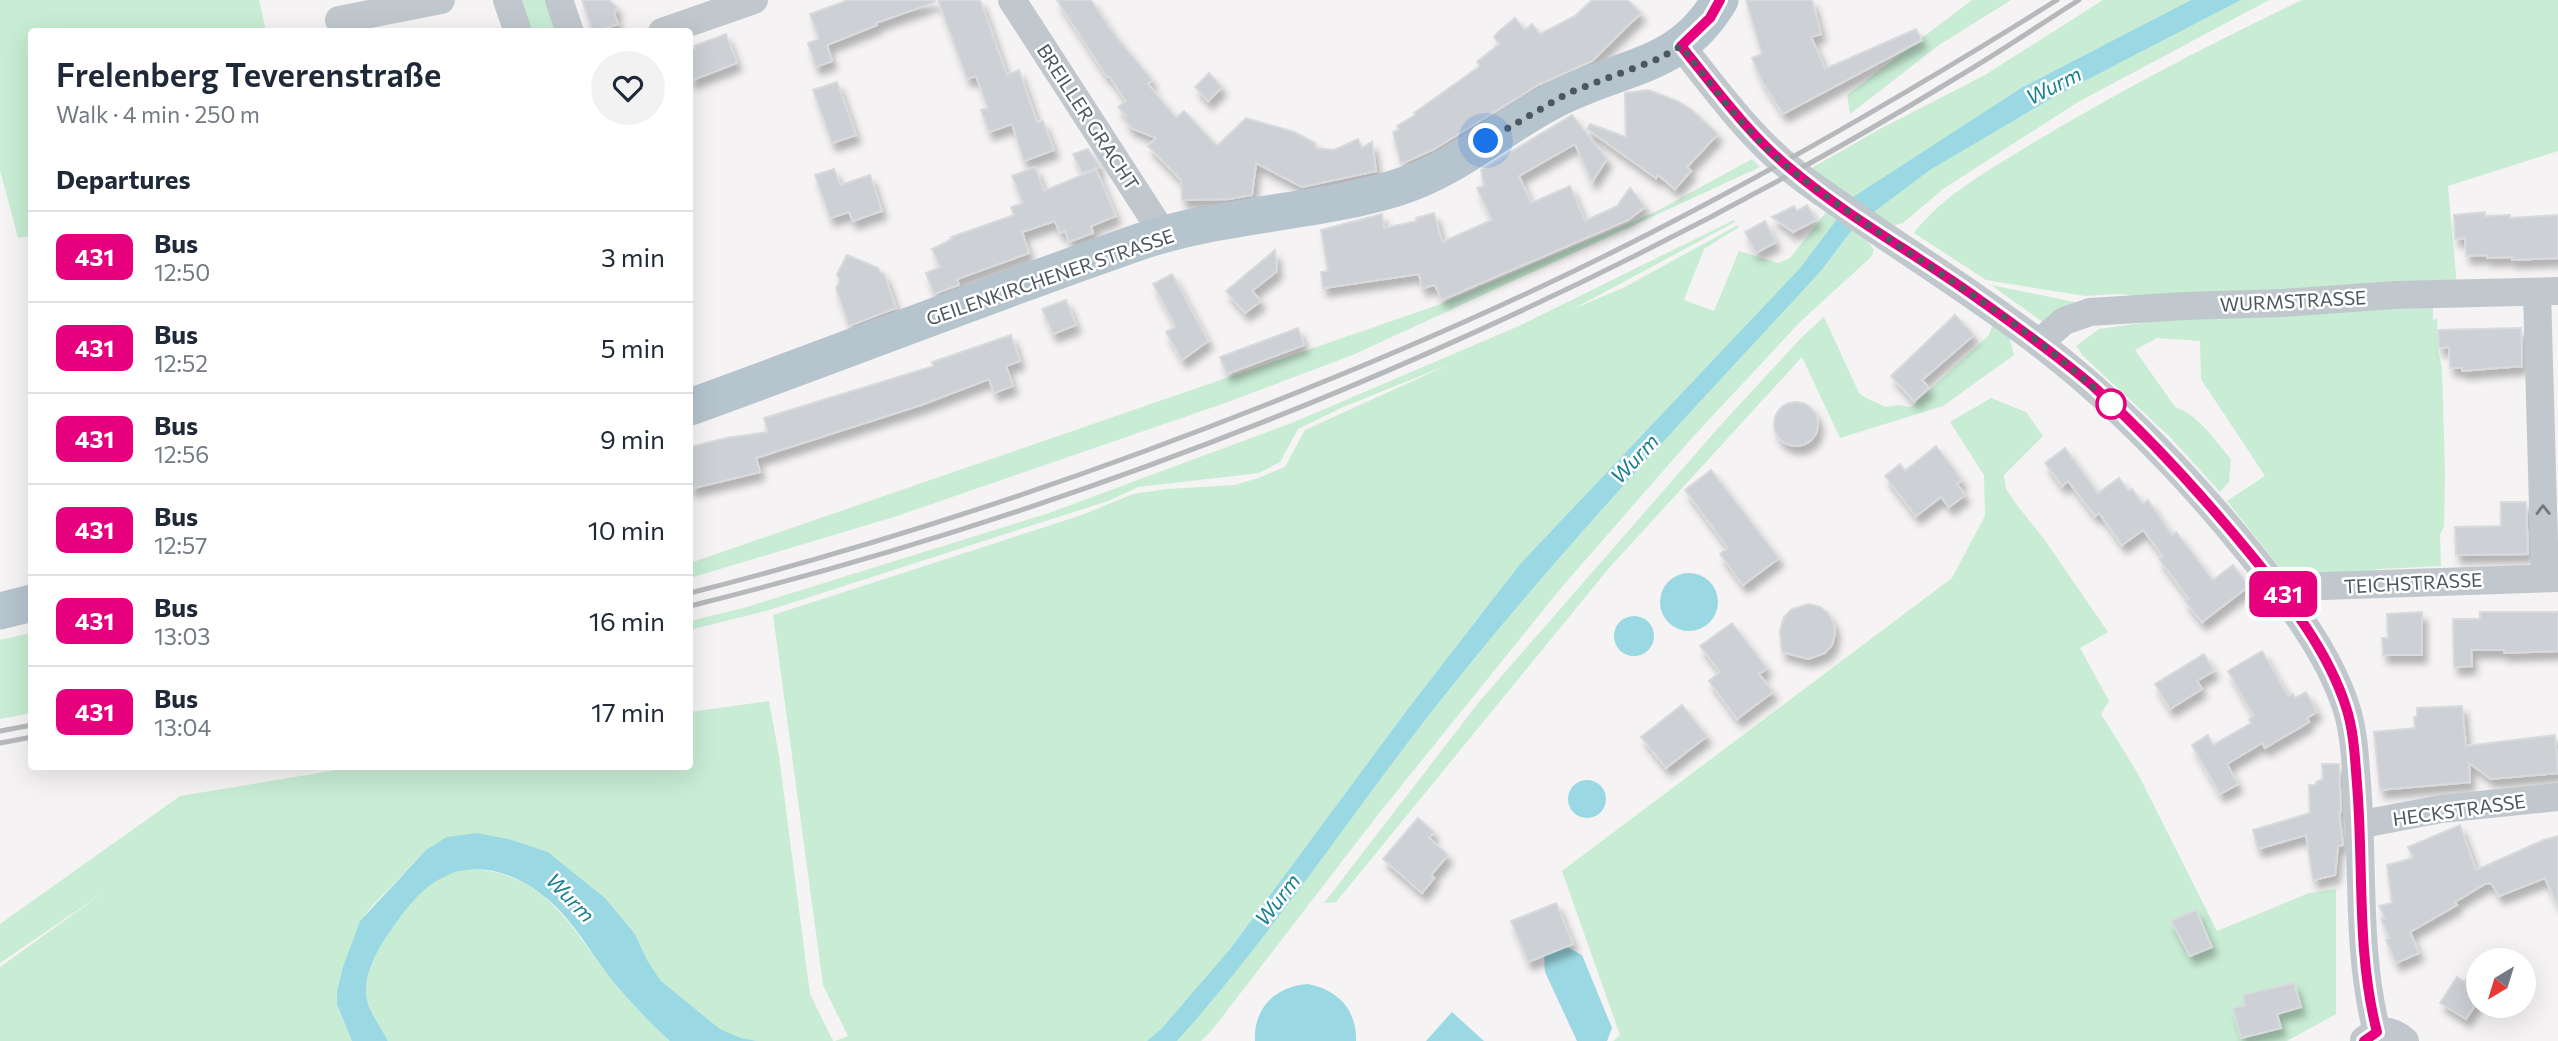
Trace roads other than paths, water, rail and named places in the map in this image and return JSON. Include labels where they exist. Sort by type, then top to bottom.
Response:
[{"type":"main road","name":"GEILENKIRCHENER STRASSE","points":[[693,406],[1142,240],[1251,217],[1352,201],[1412,183],[1568,93],[1658,59],[1681,46],[1710,18],[1720,0]]},
{"type":"main road","points":[[0,611],[28,604]]},
{"type":"street","points":[[339,20],[441,0]]},
{"type":"street","points":[[507,0],[517,28]]},
{"type":"street","points":[[559,0],[569,28]]},
{"type":"street","name":"BREILLER GRACHT","points":[[1012,0],[1164,235]]},
{"type":"street","points":[[673,28],[743,2]]},
{"type":"street","points":[[1681,46],[1748,130],[1783,163],[1973,295],[2093,386],[2163,454],[2215,511],[2283,594],[2322,653],[2346,708],[2354,754],[2360,821],[2361,923],[2371,1037],[2395,1033],[2405,1041]]},
{"type":"street","name":"WURMSTRASSE","points":[[2039,343],[2064,321],[2090,312],[2395,295],[2547,291]]},
{"type":"street","name":"TEICHSTRASSE","points":[[2283,594],[2295,587],[2551,578],[2547,291]]},
{"type":"street","name":"HECKSTRASSE","points":[[2360,821],[2373,822],[2441,809],[2558,797]]},
{"type":"water","name":"Wurm","points":[[2191,0],[2241,0],[2054,97],[1930,170],[1870,215],[1850,199],[2021,88]]},
{"type":"water","name":"Wurm","points":[[1837,219],[1852,230],[1821,271],[1620,489],[1475,657],[1275,922],[1211,1002],[1177,1041],[1147,1041],[1162,1028],[1230,949],[1407,710],[1520,564],[1800,268]]},
{"type":"water","points":[[1683,573],[1695,573],[1710,581],[1718,596],[1718,608],[1710,623],[1695,631],[1683,631],[1668,623],[1660,608],[1660,596],[1668,581]]},
{"type":"water","points":[[1634,616],[1642,617],[1648,622],[1653,628],[1653,644],[1648,650],[1642,655],[1634,656],[1626,655],[1620,650],[1615,644],[1614,636],[1615,628],[1620,622],[1626,617]]},
{"type":"water","points":[[1587,780],[1600,786],[1606,799],[1600,812],[1587,818],[1574,812],[1568,799],[1574,786]]},
{"type":"water","name":"Wurm","points":[[477,833],[512,840],[548,852],[605,898],[635,934],[661,981],[720,1029],[757,1041],[670,1041],[615,984],[556,907],[526,884],[509,876],[474,869],[456,872],[438,880],[412,902],[396,923],[374,960],[366,985],[369,1006],[388,1041],[352,1041],[337,1005],[337,991],[360,921],[426,850],[447,837]]},
{"type":"water","points":[[1567,947],[1582,955],[1612,1028],[1607,1041],[1577,1041],[1545,972],[1544,955]]},
{"type":"water","points":[[1308,984],[1328,991],[1344,1003],[1353,1020],[1356,1041],[1255,1041],[1258,1018],[1269,1001],[1286,989]]},
{"type":"water","points":[[1452,1012],[1484,1041],[1426,1041]]},
{"type":"railway","points":[[693,592],[837,553],[1054,484],[1197,432],[1419,342],[1568,274],[1716,199],[1864,117],[2057,0]]},
{"type":"railway","points":[[693,605],[855,562],[1019,511],[1182,453],[1343,390],[1501,320],[1657,245],[1809,164],[1972,69],[2079,0]]},
{"type":"railway","points":[[0,731],[28,726]]},
{"type":"railway","points":[[0,743],[28,738]]}]
